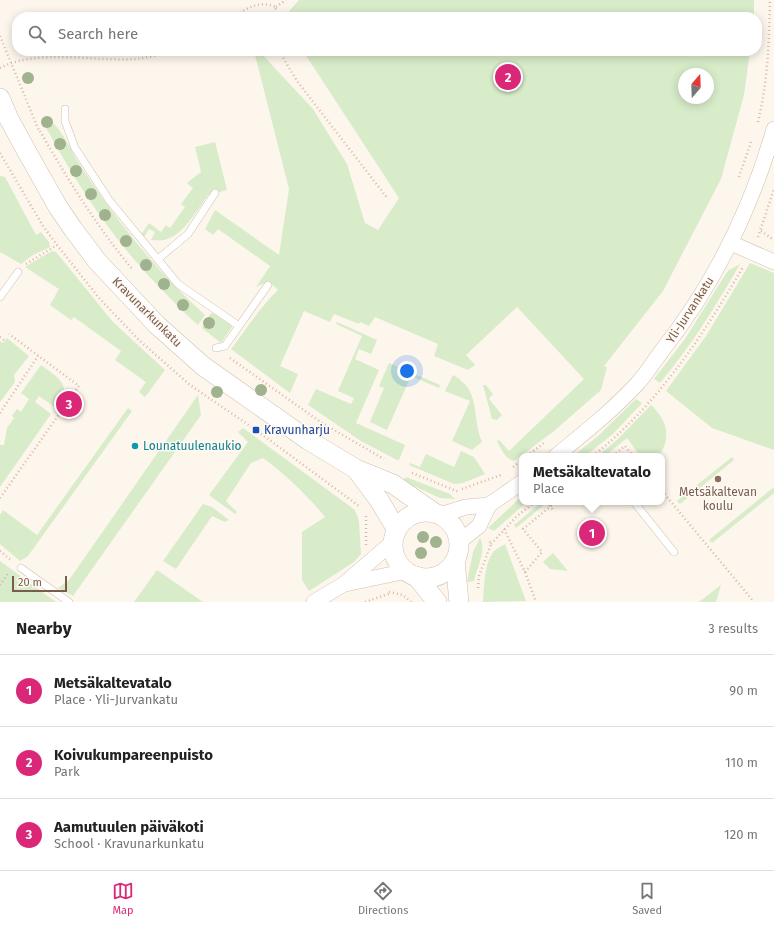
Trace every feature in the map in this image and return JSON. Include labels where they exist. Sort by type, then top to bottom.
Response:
[{"type":"street","name":"Kravunarkunkatu","points":[[1,105],[58,207],[97,261],[156,325],[203,366],[308,440],[356,469],[393,484],[437,514]]},
{"type":"street","name":"Yli-Jurvankatu","points":[[560,453],[594,424],[638,383],[674,337],[698,300],[731,243],[753,191],[774,129]]},
{"type":"street","points":[[731,243],[774,262]]},
{"type":"street","name":"Kravunarkunkatu","points":[[356,469],[379,500],[395,536]]},
{"type":"street","points":[[459,542],[479,526],[490,505],[519,484]]},
{"type":"street","points":[[314,602],[344,584],[395,536],[403,521],[412,515],[422,512],[437,514],[466,507],[490,505]]},
{"type":"street","points":[[437,514],[453,526],[459,542],[455,562],[459,602]]},
{"type":"street","points":[[395,536],[394,552],[399,563],[411,573],[437,602]]},
{"type":"street","points":[[344,584],[411,573],[427,578],[438,575],[447,570],[455,562]]},
{"type":"lane","points":[[65,109],[65,121],[75,148],[109,200],[178,284],[238,326]]},
{"type":"lane","points":[[158,259],[188,234],[215,193]]},
{"type":"lane","points":[[0,297],[18,272]]},
{"type":"lane","points":[[216,348],[225,346],[268,285]]},
{"type":"lane","points":[[636,505],[674,552]]},
{"type":"lane","points":[[21,568],[69,602]]},
{"type":"path","points":[[275,12],[276,7],[286,0]]},
{"type":"path","points":[[755,129],[765,90],[769,56],[770,0]]},
{"type":"path","points":[[241,12],[256,2],[269,2],[276,7]]},
{"type":"path","points":[[0,68],[10,63],[47,57],[138,59],[150,56]]},
{"type":"path","points":[[282,56],[297,81],[388,199]]},
{"type":"path","points":[[40,131],[79,197],[112,245],[138,276]]},
{"type":"path","points":[[736,184],[753,136]]},
{"type":"path","points":[[761,230],[774,240]]},
{"type":"path","points":[[18,272],[34,258],[57,245]]},
{"type":"path","points":[[0,498],[79,386],[9,334]]},
{"type":"path","points":[[0,337],[5,340]]},
{"type":"path","points":[[216,348],[322,423],[391,462]]},
{"type":"path","points":[[0,413],[38,356]]},
{"type":"path","points":[[531,453],[550,439]]},
{"type":"path","points":[[617,453],[625,446],[631,453]]},
{"type":"path","points":[[510,469],[519,462]]},
{"type":"path","points":[[405,470],[444,487],[458,491],[504,474]]},
{"type":"path","points":[[458,491],[466,507]]},
{"type":"path","points":[[665,495],[754,602]]},
{"type":"path","points":[[478,588],[479,576],[491,544],[504,529],[531,505]]},
{"type":"path","points":[[525,572],[542,552],[523,529],[552,505]]},
{"type":"path","points":[[550,507],[553,510]]},
{"type":"path","points":[[479,526],[491,544]]},
{"type":"path","points":[[504,529],[525,572],[536,602]]},
{"type":"path","points":[[0,585],[12,569]]},
{"type":"path","points":[[365,602],[391,593]]},
{"type":"green space","points":[[299,0],[754,0],[754,12],[288,12]]},
{"type":"green space","points":[[255,56],[264,56],[313,109],[347,164],[365,223],[378,230],[399,198],[306,56],[749,56],[744,95],[721,179],[663,291],[604,366],[607,367],[601,390],[554,431],[525,453],[519,453],[519,457],[514,461],[506,456],[497,441],[499,440],[509,451],[584,379],[517,307],[466,355],[475,365],[468,370],[434,356],[438,344],[375,317],[369,326],[360,322],[359,324],[334,314],[330,322],[304,311],[280,366],[298,374],[290,393],[231,349],[259,311],[278,290],[273,285],[268,283],[256,287],[270,266],[218,229],[213,235],[205,229],[215,210],[279,255],[289,189]]},
{"type":"green space","points":[[46,120],[50,121],[59,130],[92,183],[136,242],[169,280],[205,315],[198,325],[130,255],[98,213],[56,146],[43,122]]},
{"type":"green space","points":[[215,142],[227,190],[208,195],[189,222],[171,238],[151,240],[155,232],[149,229],[144,237],[141,235],[149,223],[161,232],[166,225],[170,228],[185,207],[181,204],[193,188],[187,183],[201,172],[195,147]]},
{"type":"green space","points":[[0,176],[5,177],[36,235],[41,232],[49,242],[50,247],[33,255],[21,264],[0,252]]},
{"type":"green space","points":[[52,251],[56,252],[113,322],[165,370],[145,397],[139,392],[146,382],[115,360],[121,351],[74,317],[71,320],[50,305],[59,289],[25,267]]},
{"type":"green space","points":[[750,263],[774,273],[774,450],[712,428],[666,391],[706,336]]},
{"type":"green space","points":[[740,264],[693,340],[682,355],[660,383],[654,379],[685,339],[725,275],[729,270]]},
{"type":"green space","points":[[213,313],[229,323],[232,327],[221,343],[202,328],[210,314]]},
{"type":"green space","points":[[337,322],[377,340],[371,354],[359,349],[355,359],[379,370],[356,423],[405,445],[399,460],[361,441],[308,405],[316,389],[351,404],[354,398],[338,391],[362,336],[336,324]]},
{"type":"green space","points":[[7,338],[29,356],[14,375],[15,382],[0,402],[0,341],[3,343]]},
{"type":"green space","points":[[389,363],[440,385],[439,388],[411,376],[387,430],[370,422],[384,388],[379,386]]},
{"type":"green space","points":[[41,365],[54,374],[62,383],[64,394],[62,401],[57,409],[39,396],[35,402],[51,414],[0,487],[0,445],[4,445],[7,428],[14,418],[12,416],[17,409],[21,412],[29,399],[21,393]]},
{"type":"green space","points":[[453,375],[462,381],[472,396],[482,442],[472,450],[452,441],[470,401],[445,391]]},
{"type":"green space","points":[[483,385],[486,385],[493,394],[489,399],[502,415],[497,420],[492,419]]},
{"type":"green space","points":[[198,395],[201,415],[73,596],[58,588],[69,580]]},
{"type":"green space","points":[[636,399],[642,403],[613,434],[589,453],[577,453],[597,437]]},
{"type":"green space","points":[[651,405],[661,417],[666,429],[665,442],[661,453],[638,453],[627,438],[609,453],[602,453],[619,438]]},
{"type":"green space","points":[[128,408],[132,411],[28,556],[20,561],[0,544],[0,515],[3,510],[37,535]]},
{"type":"green space","points":[[243,428],[355,510],[359,521],[361,554],[354,562],[309,591],[302,580],[302,532],[325,517],[296,486],[263,458],[251,463],[226,501],[237,512],[235,514],[209,495],[248,442],[238,432]]},
{"type":"green space","points":[[461,451],[474,457],[485,474],[463,483],[454,484],[409,465],[410,463],[420,467],[426,454],[454,467]]},
{"type":"green space","points":[[732,457],[734,460],[680,504],[677,501]]},
{"type":"green space","points":[[406,477],[450,494],[455,499],[440,498],[403,481]]},
{"type":"green space","points":[[774,487],[774,493],[712,543],[709,540]]},
{"type":"green space","points":[[519,499],[519,505],[524,505],[494,531],[488,528]]},
{"type":"green space","points":[[203,504],[212,507],[229,520],[225,522],[212,516],[176,569],[163,561]]},
{"type":"green space","points":[[538,505],[544,505],[516,528],[514,525]]},
{"type":"green space","points":[[480,538],[482,542],[482,553],[479,565],[474,581],[467,582],[473,552]]},
{"type":"green space","points":[[505,544],[526,601],[483,602],[485,575],[488,562],[494,551]]},
{"type":"green space","points":[[553,553],[568,571],[550,569],[543,562]]},
{"type":"green space","points":[[0,561],[56,602],[0,602]]},
{"type":"green space","points":[[157,570],[203,602],[134,602]]},
{"type":"green space","points":[[721,585],[716,602],[699,602]]},
{"type":"place","name":"Koivukumpareenpuisto","points":[[508,77]]},
{"type":"place","name":"Aamutuulen päiväkoti","points":[[69,404]]},
{"type":"place","name":"Kravunharju","points":[[256,430]]},
{"type":"place","name":"Lounatuulenaukio","points":[[135,446]]},
{"type":"place","name":"Metsäkaltevan koulu","points":[[718,479]]},
{"type":"place","name":"Metsäkaltevatalo","points":[[592,533]]}]
